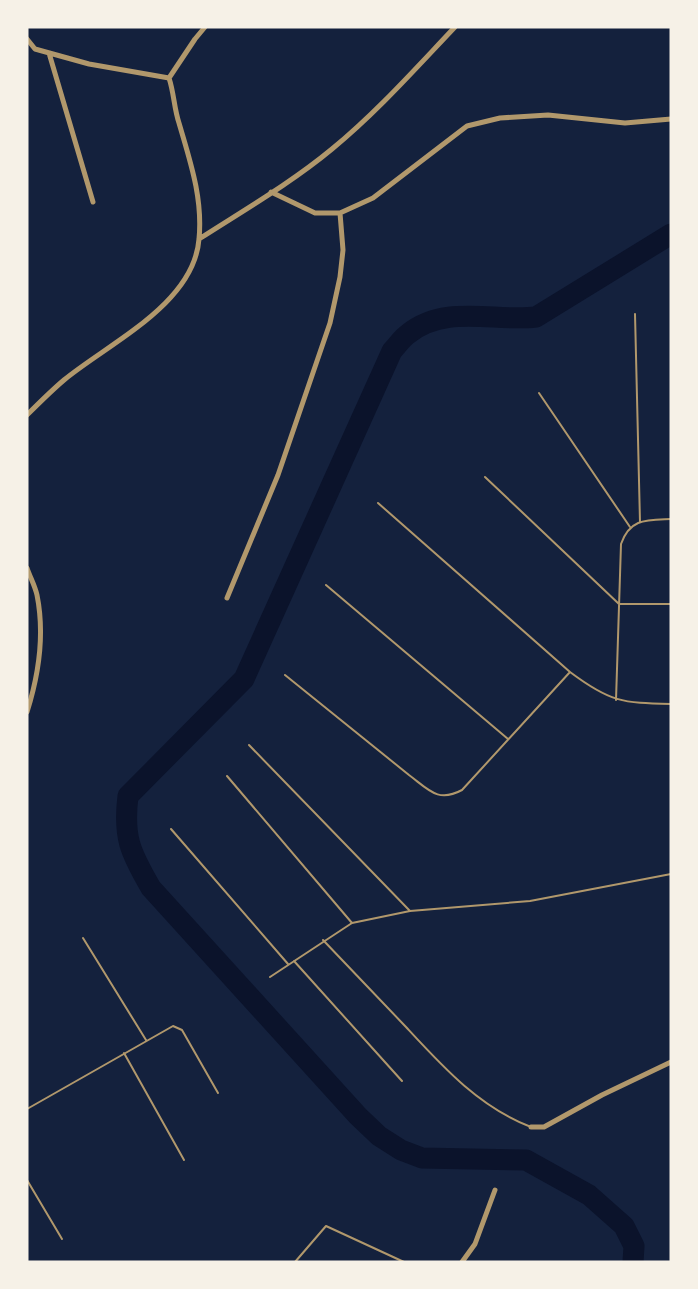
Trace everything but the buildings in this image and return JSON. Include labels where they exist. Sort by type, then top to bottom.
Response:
[{"type":"street","points":[[169,78],[195,39],[206,27]]},
{"type":"street","points":[[199,239],[292,180],[358,127],[455,27]]},
{"type":"street","points":[[27,39],[34,49]]},
{"type":"street","points":[[27,50],[34,49],[89,64],[169,78]]},
{"type":"street","points":[[49,53],[93,202]]},
{"type":"street","points":[[27,415],[64,380],[159,309],[186,277],[197,252],[200,210],[196,184],[176,113],[169,78]]},
{"type":"street","points":[[271,192],[315,213],[340,213],[373,198],[467,126],[500,118],[548,115],[625,123],[671,119]]},
{"type":"street","points":[[227,598],[278,475],[330,323],[343,250],[340,213]]},
{"type":"street","points":[[27,568],[37,593],[41,642],[36,684],[27,712]]},
{"type":"street","points":[[531,1127],[544,1127],[602,1095],[671,1062]]},
{"type":"street","points":[[462,1262],[475,1244],[495,1190]]},
{"type":"lane","points":[[635,314],[640,522]]},
{"type":"lane","points":[[539,393],[630,527]]},
{"type":"lane","points":[[485,477],[619,604],[671,604]]},
{"type":"lane","points":[[378,503],[591,688],[616,700],[671,704]]},
{"type":"lane","points":[[616,700],[621,544],[630,527],[640,522],[671,519]]},
{"type":"lane","points":[[326,585],[508,739]]},
{"type":"lane","points":[[285,675],[430,791],[443,797],[451,796],[462,790],[570,672]]},
{"type":"lane","points":[[249,745],[410,911]]},
{"type":"lane","points":[[227,776],[352,922]]},
{"type":"lane","points":[[171,829],[288,964]]},
{"type":"lane","points":[[270,976],[352,922],[410,911],[530,901],[671,874]]},
{"type":"lane","points":[[83,939],[146,1040]]},
{"type":"lane","points":[[323,940],[448,1073],[484,1102],[531,1127]]},
{"type":"lane","points":[[294,961],[402,1081]]},
{"type":"lane","points":[[27,1109],[173,1026],[182,1030],[218,1093]]},
{"type":"lane","points":[[124,1053],[183,1160]]},
{"type":"lane","points":[[27,1180],[62,1239]]},
{"type":"lane","points":[[295,1262],[326,1226],[404,1262]]},
{"type":"waterway","points":[[633,1262],[634,1246],[624,1226],[589,1195],[526,1160],[422,1158],[401,1150],[379,1136],[358,1116],[151,888],[133,854],[128,834],[127,810],[128,796],[244,679],[392,351],[404,338],[422,325],[438,319],[470,316],[536,317],[671,234]]}]
